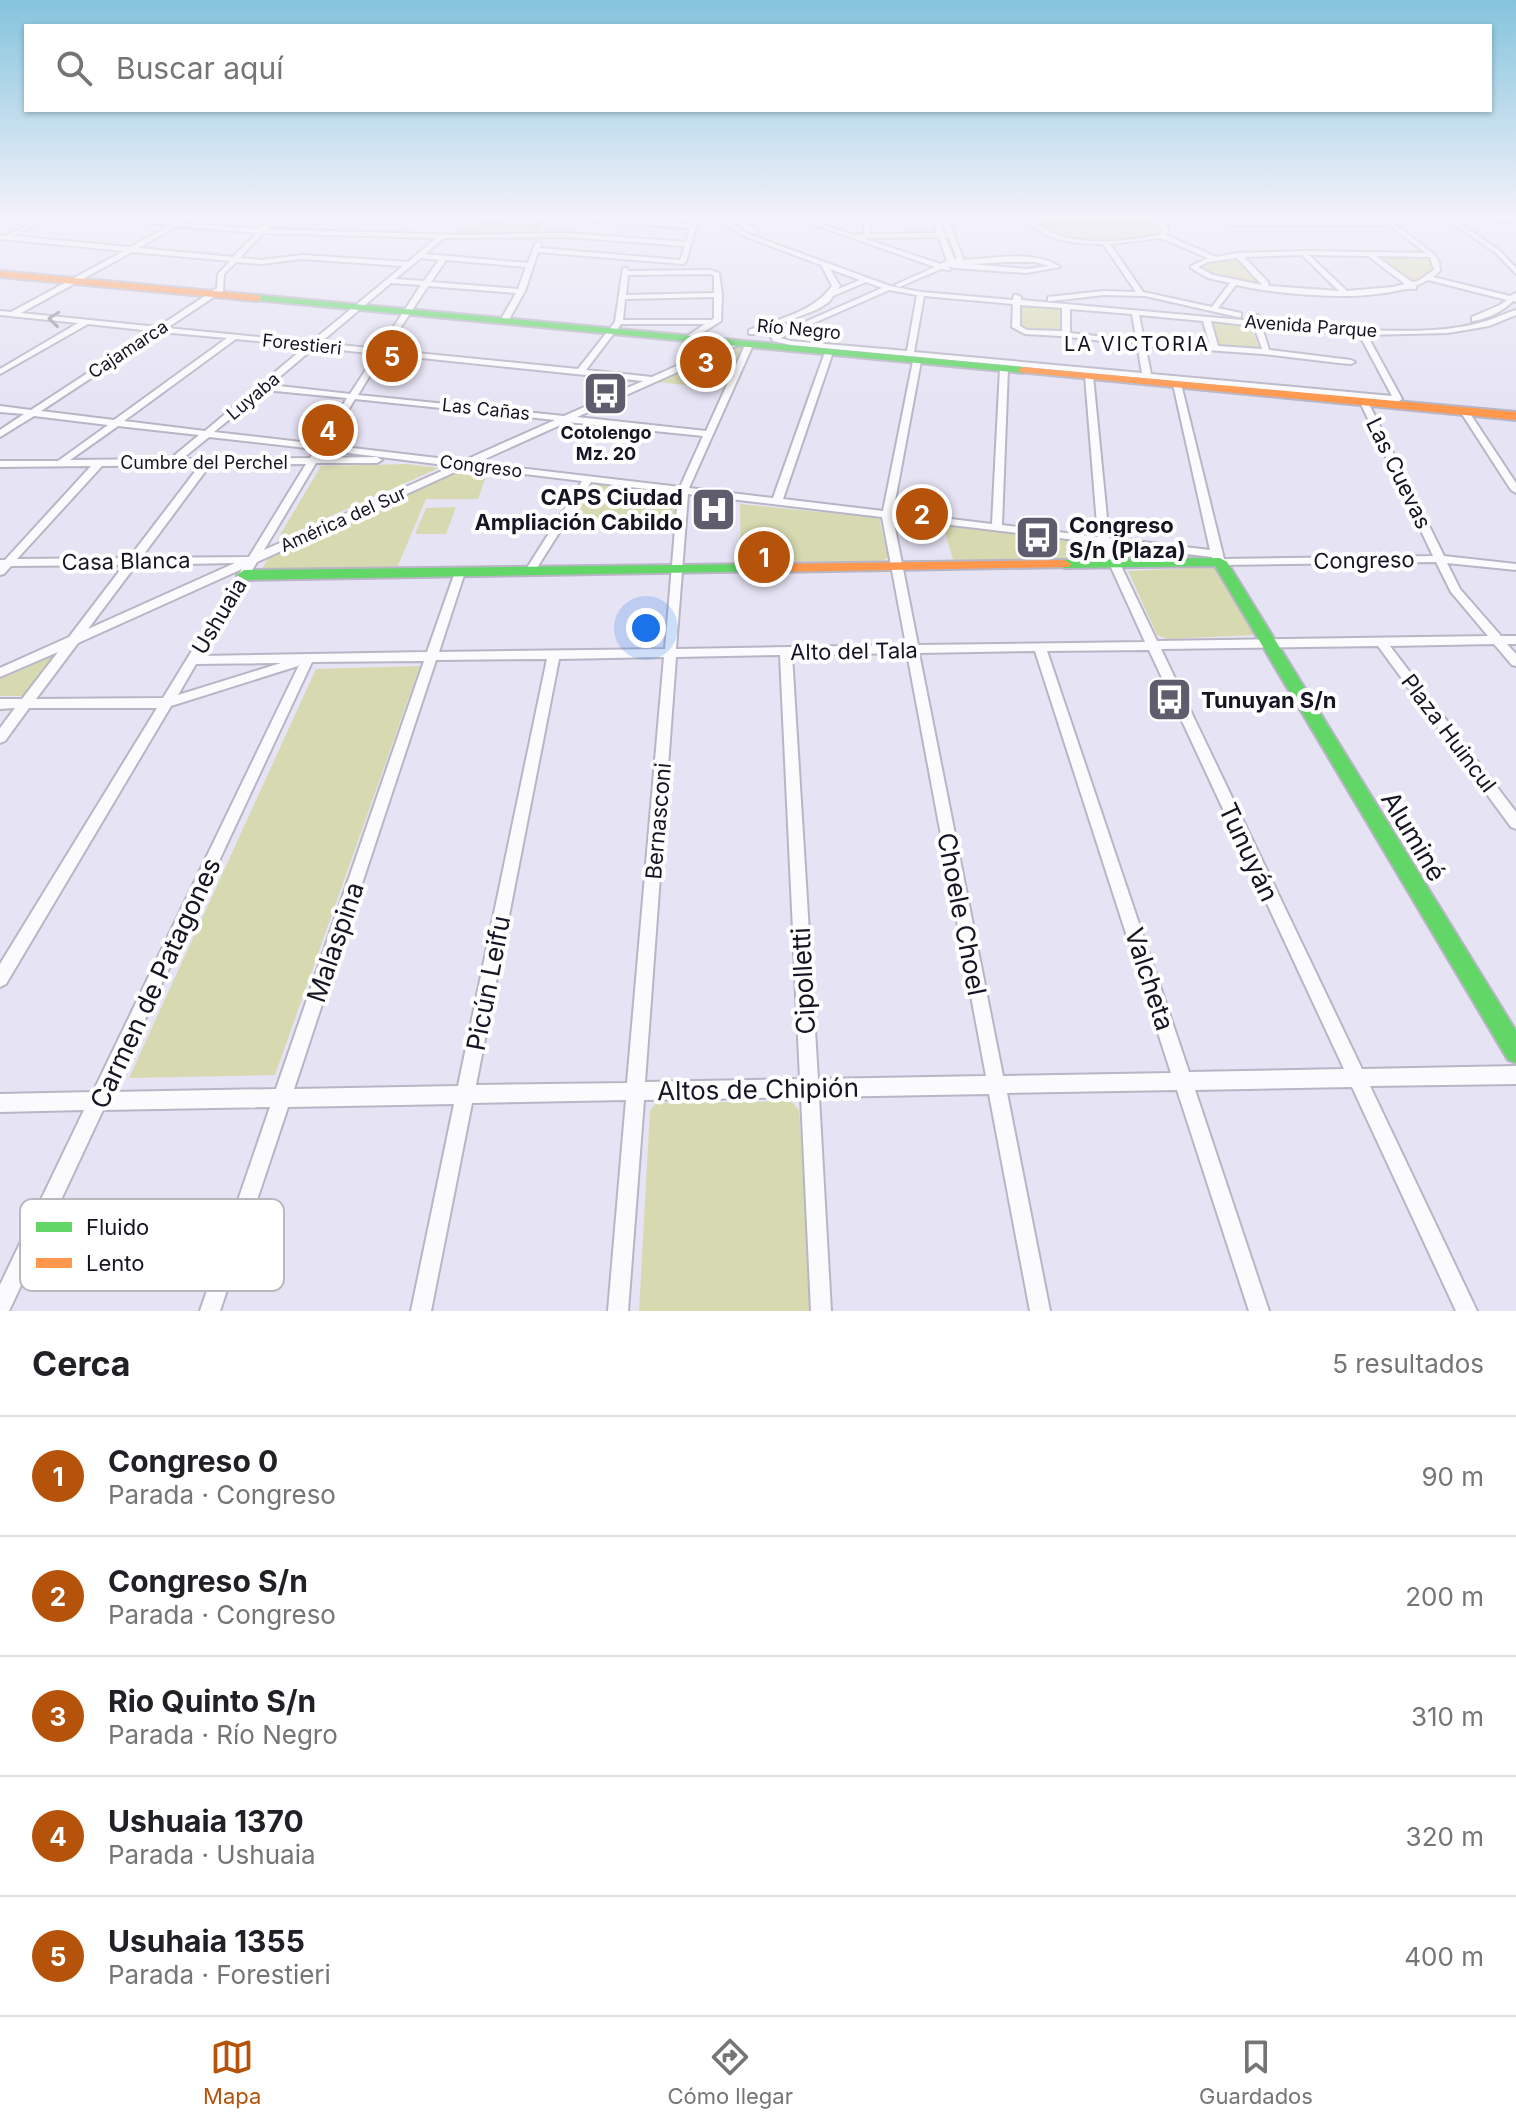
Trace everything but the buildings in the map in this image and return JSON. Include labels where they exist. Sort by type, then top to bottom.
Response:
[{"type":"street","name":"Río Negro","points":[[55,279],[504,321],[616,327],[689,339],[756,340],[1004,368],[1364,402],[1401,401]]},
{"type":"street","points":[[0,321],[77,279]]},
{"type":"street","name":"Cajamarca","points":[[0,434],[220,289],[221,279]]},
{"type":"street","name":"Ushuaia","points":[[0,979],[312,461],[429,279]]},
{"type":"street","points":[[504,321],[525,279]]},
{"type":"street","points":[[580,372],[616,327],[623,279]]},
{"type":"street","points":[[689,339],[719,316],[716,279]]},
{"type":"street","points":[[831,294],[834,279]]},
{"type":"street","points":[[756,340],[815,307],[831,294],[866,279]]},
{"type":"street","name":"Avenida Parque","points":[[866,279],[888,288],[921,294],[1017,300],[1104,293],[1141,294],[1256,320]]},
{"type":"street","name":"Avenida Parque","points":[[882,279],[913,288],[1066,306],[1413,333],[1459,329],[1493,322],[1516,312]]},
{"type":"street","points":[[899,285],[914,279]]},
{"type":"street","points":[[913,288],[928,279]]},
{"type":"street","points":[[1131,279],[1141,294]]},
{"type":"street","points":[[1227,279],[1347,294],[1382,293],[1413,287],[1431,279]]},
{"type":"street","points":[[1262,279],[1266,286]]},
{"type":"street","points":[[1331,279],[1347,294]]},
{"type":"street","points":[[1403,279],[1413,287]]},
{"type":"street","points":[[1432,279],[1515,298]]},
{"type":"street","points":[[390,281],[521,291]]},
{"type":"street","name":"Luyaba","points":[[173,462],[390,281]]},
{"type":"street","points":[[1214,309],[1235,281]]},
{"type":"street","points":[[756,340],[888,288]]},
{"type":"street","points":[[887,516],[914,357],[921,294]]},
{"type":"street","points":[[621,297],[718,295]]},
{"type":"street","name":"Avenida Parque","points":[[1360,328],[1458,323],[1487,316],[1515,298]]},
{"type":"street","points":[[1017,300],[1018,329],[1128,342]]},
{"type":"street","points":[[1063,335],[1066,331],[1066,306]]},
{"type":"street","points":[[1135,312],[1147,376]]},
{"type":"street","name":"Forestieri","points":[[0,313],[652,380]]},
{"type":"street","points":[[1206,318],[1215,348]]},
{"type":"street","points":[[1256,320],[1266,349],[1263,352]]},
{"type":"street","points":[[0,372],[86,322]]},
{"type":"street","points":[[616,327],[713,322]]},
{"type":"street","points":[[1360,328],[1401,401],[1516,416]]},
{"type":"street","points":[[61,463],[234,337]]},
{"type":"street","name":"Río Negro","points":[[756,340],[829,352],[1147,376],[1401,401]]},
{"type":"street","name":"América del Sur","points":[[0,673],[248,567],[464,464],[652,380],[756,340]]},
{"type":"street","name":"Bernasconi","points":[[618,1311],[683,491],[756,340]]},
{"type":"street","points":[[1150,344],[1351,362]]},
{"type":"street","points":[[777,502],[829,352]]},
{"type":"street","points":[[997,529],[1004,368]]},
{"type":"street","name":"Tunuyán","points":[[1089,376],[1104,541],[1467,1311]]},
{"type":"street","points":[[248,567],[460,572],[1114,564],[1218,558],[1177,384]]},
{"type":"street","name":"Las Cañas","points":[[263,387],[708,434]]},
{"type":"street","name":"Las Cuevas","points":[[1364,402],[1459,596],[1516,662]]},
{"type":"street","name":"Congreso","points":[[0,409],[1104,541],[1218,558],[1441,559],[1516,567]]},
{"type":"street","points":[[1464,411],[1516,490]]},
{"type":"street","name":"Cumbre del Perchel","points":[[0,464],[407,458]]},
{"type":"street","points":[[0,738],[207,462]]},
{"type":"street","points":[[0,572],[4,563],[99,463]]},
{"type":"street","points":[[530,571],[588,479]]},
{"type":"street","name":"Choele Choel","points":[[887,516],[1040,1311]]},
{"type":"street","name":"Aluminé","points":[[1218,558],[1516,1052]]},
{"type":"street","name":"Casa Blanca","points":[[4,563],[133,561],[248,567]]},
{"type":"street","name":"Malaspina","points":[[248,1199],[460,572]]},
{"type":"street","name":"Alto del Tala","points":[[192,660],[1516,640]]},
{"type":"street","name":"Plaza Huincul","points":[[1382,643],[1516,823]]},
{"type":"street","name":"Valcheta","points":[[1040,648],[1259,1311]]},
{"type":"street","name":"Cipolletti","points":[[786,652],[821,1311]]},
{"type":"street","name":"Picún Leifu","points":[[421,1311],[554,655]]},
{"type":"street","points":[[0,704],[167,703],[308,659]]},
{"type":"street","name":"Carmen de Patagones","points":[[52,1199],[308,659]]},
{"type":"street","name":"Altos de Chipión","points":[[0,1103],[1516,1075]]},
{"type":"street","name":"Carmen de Patagones","points":[[0,1307],[20,1265]]},
{"type":"street","name":"Malaspina","points":[[210,1311],[217,1291]]},
{"type":"green space","points":[[1022,306],[1059,308],[1061,331],[1022,328]]},
{"type":"green space","points":[[1213,323],[1250,326],[1260,349],[1219,346]]},
{"type":"green space","points":[[737,347],[742,349],[722,389],[657,382]]},
{"type":"green space","points":[[407,464],[439,468],[277,540],[321,466]]},
{"type":"green space","points":[[462,471],[487,474],[478,499],[426,499],[397,568],[262,569],[269,557]]},
{"type":"green space","points":[[595,484],[669,492],[675,497],[673,520],[568,520],[588,487]]},
{"type":"green space","points":[[740,504],[879,518],[888,557],[883,561],[741,562]]},
{"type":"green space","points":[[456,507],[446,534],[415,534],[426,508]]},
{"type":"green space","points":[[943,525],[1097,543],[1107,556],[1101,561],[954,563]]},
{"type":"green space","points":[[1119,544],[1207,554],[1210,559],[1127,561],[1121,559],[1115,547]]},
{"type":"green space","points":[[1211,567],[1219,571],[1255,635],[1167,639],[1157,635],[1128,571]]},
{"type":"green space","points":[[60,653],[26,696],[0,696],[0,679]]},
{"type":"green space","points":[[420,666],[275,1075],[129,1078],[316,669]]},
{"type":"green space","points":[[791,1101],[799,1110],[813,1311],[639,1311],[650,1111],[656,1103]]},
{"type":"traffic: fast","points":[[257,298],[1023,370]]},
{"type":"traffic: fast","points":[[1064,564],[1220,562],[1516,1052]]},
{"type":"traffic: fast","points":[[244,575],[773,568]]},
{"type":"traffic: slow","points":[[55,279],[257,298]]},
{"type":"traffic: slow","points":[[1023,370],[1516,416]]},
{"type":"traffic: slow","points":[[773,568],[1064,564]]},
{"type":"place","name":"Usuhaia 1355","points":[[392,356]]},
{"type":"place","name":"Rio Quinto S/n","points":[[706,362]]},
{"type":"place","name":"Cotolengo Mz. 20","points":[[606,394]]},
{"type":"place","name":"Ushuaia 1370","points":[[328,430]]},
{"type":"place","name":"CAPS Ciudad Ampliación Cabildo","points":[[714,510]]},
{"type":"place","name":"Congreso S/n","points":[[922,514]]},
{"type":"place","name":"Congreso S/n (Plaza)","points":[[1038,538]]},
{"type":"place","name":"Congreso 0","points":[[764,557]]},
{"type":"place","name":"Tunuyan S/n","points":[[1170,700]]},
{"type":"district","name":"LA VICTORIA","points":[[1137,344]]}]
